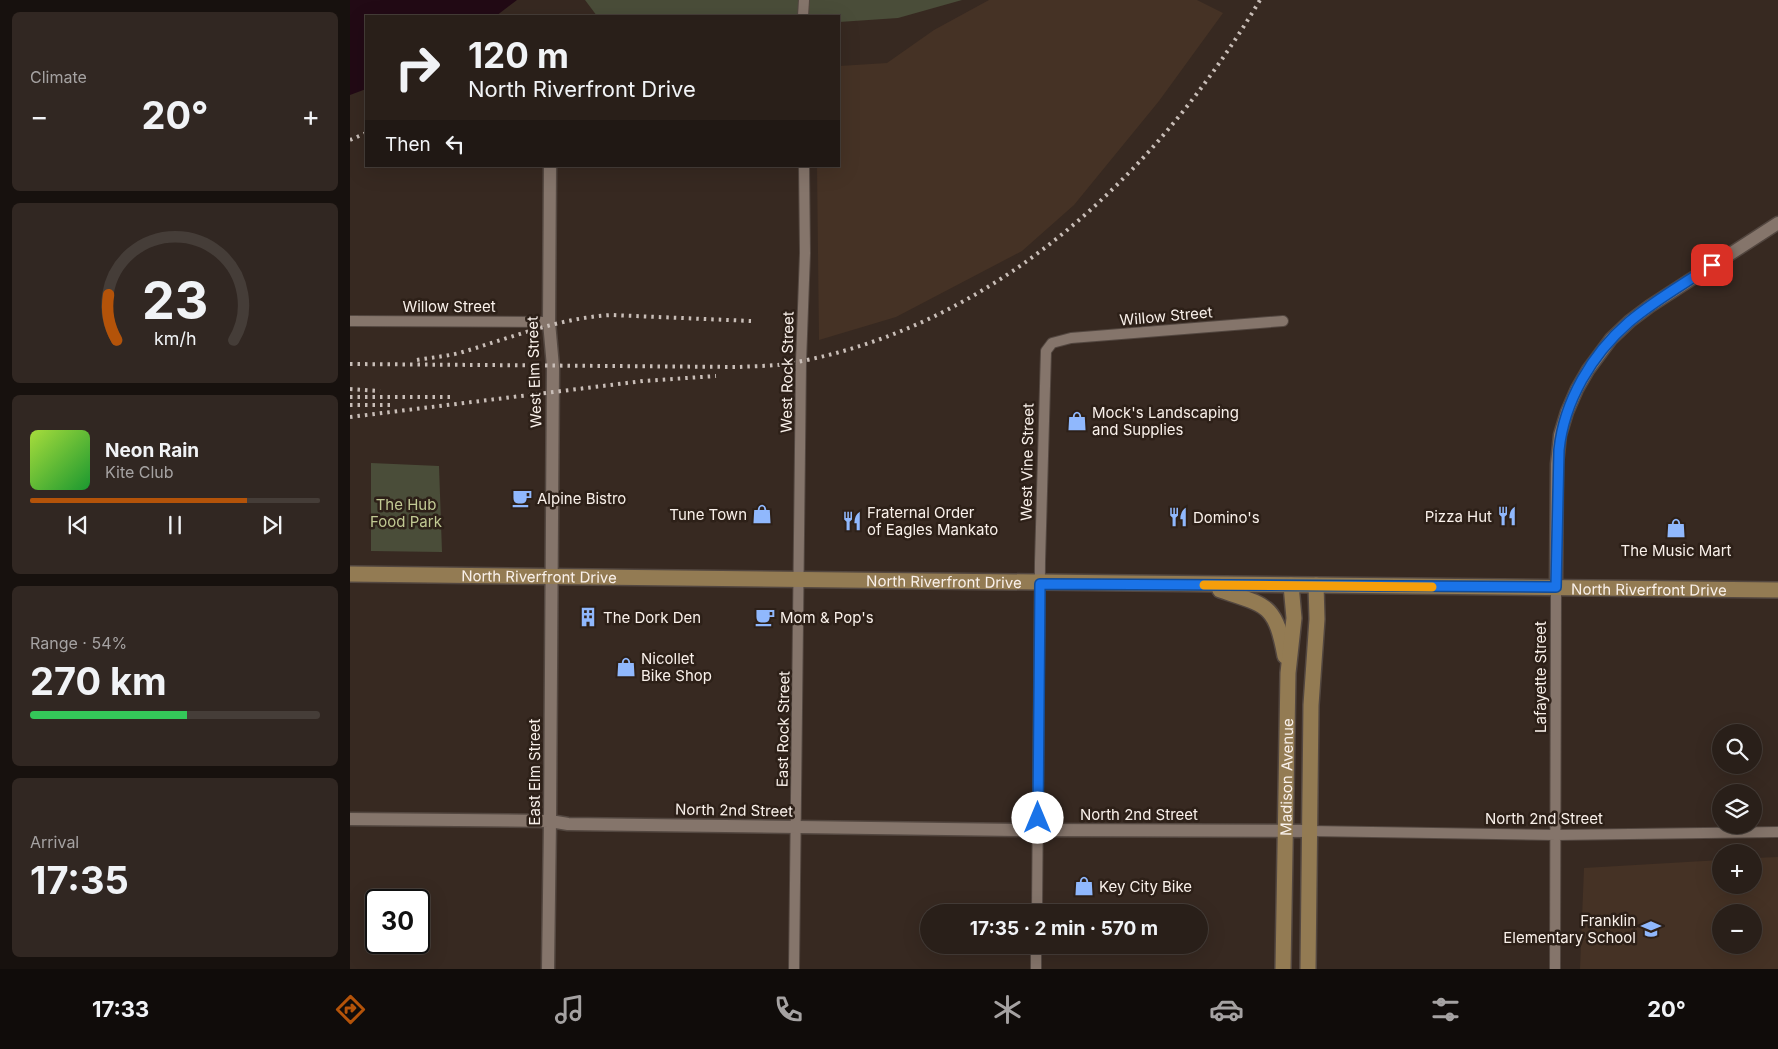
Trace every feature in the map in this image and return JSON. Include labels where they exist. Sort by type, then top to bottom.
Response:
[{"type":"main road","name":"North Riverfront Drive","points":[[350,574],[799,579],[1040,584],[1778,590]]},
{"type":"main road","points":[[1207,585],[1254,601],[1269,611],[1278,626],[1288,673]]},
{"type":"main road","name":"Madison Avenue","points":[[1283,969],[1288,673],[1294,618],[1291,585]]},
{"type":"main road","name":"Madison Avenue","points":[[1308,969],[1311,705],[1317,619],[1316,586]]},
{"type":"street","points":[[803,15],[804,0]]},
{"type":"street","name":"West Elm Street","points":[[550,167],[549,322],[553,367],[551,576]]},
{"type":"street","name":"West Rock Street","points":[[799,579],[804,167]]},
{"type":"street","name":"Lafayette Street","points":[[1555,969],[1557,464],[1559,445],[1567,412],[1577,389],[1601,351],[1630,321],[1778,223]]},
{"type":"street","name":"Willow Street","points":[[350,321],[549,322]]},
{"type":"street","name":"Willow Street","points":[[1052,343],[1072,338],[1283,321]]},
{"type":"street","name":"West Vine Street","points":[[1037,904],[1044,361],[1046,351],[1052,343]]},
{"type":"street","name":"East Elm Street","points":[[548,969],[551,576]]},
{"type":"street","name":"East Rock Street","points":[[794,969],[799,579]]},
{"type":"street","name":"North 2nd Street","points":[[350,819],[1038,831],[1285,830],[1556,835],[1778,832]]},
{"type":"street","points":[[1036,954],[1036,969]]},
{"type":"shaded area","points":[[350,0],[517,0],[497,15],[365,15],[365,89],[350,95]]},
{"type":"shaded area","points":[[989,0],[1197,0],[1223,13],[1159,101],[1074,205],[1022,251],[896,317],[819,340],[817,167],[840,167],[840,66],[887,63],[934,30]]},
{"type":"shaded area","name":"Franklin Elementary School","points":[[1778,857],[1778,969],[1580,969],[1584,868],[1712,861],[1712,894],[1762,894],[1762,858]]},
{"type":"green space","points":[[585,0],[962,0],[898,18],[840,22],[840,15],[596,15]]},
{"type":"green space","name":"The Hub Food Park","points":[[371,463],[439,466],[442,552],[371,551]]},
{"type":"railway","points":[[350,364],[738,367],[794,363],[875,341],[944,312],[1008,274],[1068,229],[1123,178],[1174,122],[1220,63],[1260,0]]},
{"type":"railway","points":[[350,140],[365,133]]},
{"type":"railway","points":[[417,360],[460,353],[538,328],[592,317],[611,315],[751,321]]},
{"type":"railway","points":[[350,417],[643,381],[716,376]]},
{"type":"railway","points":[[350,389],[380,391]]},
{"type":"railway","points":[[350,397],[455,397]]},
{"type":"railway","points":[[350,405],[395,405]]},
{"type":"slow traffic","points":[[1204,585],[1432,587]]},
{"type":"place","name":"Mock's Landscaping and Supplies","points":[[1077,421]]},
{"type":"place","name":"Alpine Bistro","points":[[522,498]]},
{"type":"place","name":"Tune Town","points":[[762,514]]},
{"type":"place","name":"Pizza Hut","points":[[1507,516]]},
{"type":"place","name":"Domino's","points":[[1178,517]]},
{"type":"place","name":"Fraternal Order of Eagles Mankato","points":[[852,521]]},
{"type":"place","name":"The Music Mart","points":[[1676,528]]},
{"type":"place","name":"The Dork Den","points":[[588,617]]},
{"type":"place","name":"Mom & Pop's","points":[[765,617]]},
{"type":"place","name":"Nicollet Bike Shop","points":[[626,667]]},
{"type":"place","name":"Key City Bike","points":[[1084,886]]},
{"type":"place","name":"Franklin Elementary School","points":[[1651,929]]},
{"type":"route","points":[[1038,818],[1040,584],[1556,587],[1557,464],[1560,435],[1577,389],[1601,351],[1630,321],[1712,265]]}]
